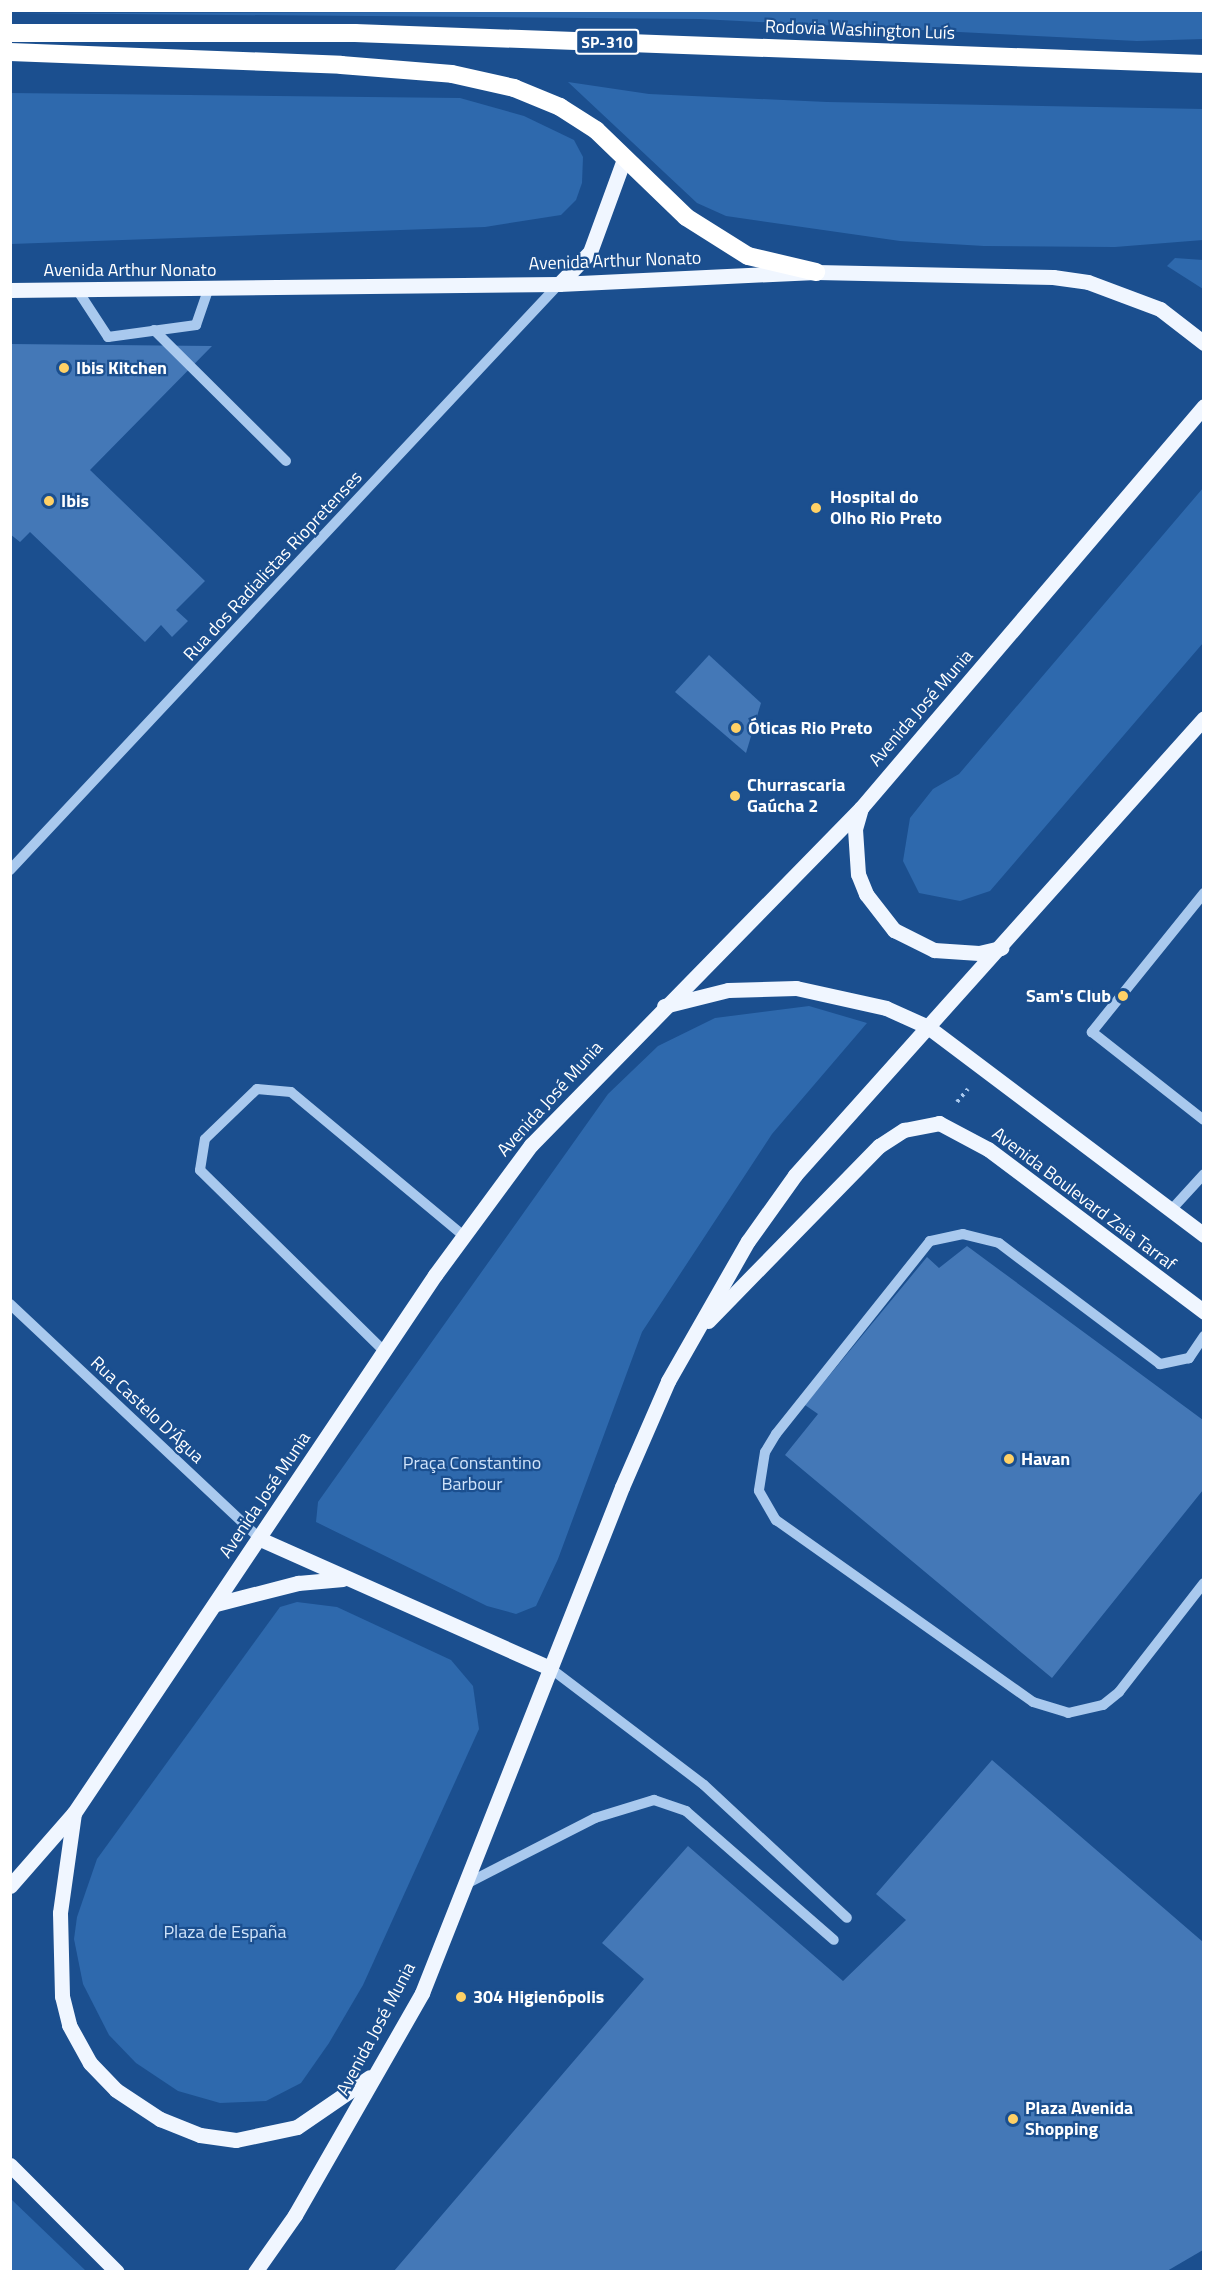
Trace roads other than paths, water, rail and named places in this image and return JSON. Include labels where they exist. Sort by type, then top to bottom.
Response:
[{"type":"highway","name":"Rodovia Washington Luís","points":[[10,33],[356,33],[1203,64]]},
{"type":"highway","points":[[10,52],[452,74],[514,88],[560,107],[596,130],[686,217],[748,256],[816,272]]},
{"type":"main road","points":[[559,284],[590,252],[624,159]]},
{"type":"main road","name":"Avenida Arthur Nonato","points":[[10,290],[208,290],[559,284],[816,272],[1088,282],[1160,309],[1203,343]]},
{"type":"main road","name":"Avenida José Munia","points":[[10,1886],[74,1813],[384,1351],[531,1145],[661,1007],[861,808],[1203,406]]},
{"type":"main road","name":"Avenida José Munia","points":[[255,2271],[295,2215],[422,1993],[658,1402],[748,1241],[795,1175],[1203,718]]},
{"type":"main road","points":[[861,808],[855,829],[858,874],[866,894],[894,930],[934,950],[979,953],[1000,948]]},
{"type":"main road","points":[[661,1007],[728,990],[796,988],[842,995],[928,1027],[982,1073],[1172,1209],[1203,1235]]},
{"type":"main road","name":"Avenida Boulevard Zaia Tarraf","points":[[697,1332],[879,1146],[904,1130],[939,1123],[988,1149],[1203,1312]]},
{"type":"main road","points":[[260,1539],[550,1668]]},
{"type":"main road","points":[[216,1604],[298,1583],[346,1579]]},
{"type":"main road","points":[[74,1813],[60,1913],[62,1996],[69,2025],[90,2063],[137,2109],[200,2135],[236,2140],[276,2134],[320,2115],[378,2069]]},
{"type":"main road","points":[[10,2165],[117,2271]]},
{"type":"street","name":"Rua dos Radialistas Riopretenses","points":[[10,870],[559,284]]},
{"type":"street","points":[[78,291],[108,337],[196,325],[208,290]]},
{"type":"street","points":[[154,330],[286,461]]},
{"type":"street","points":[[1203,893],[1092,1032],[1203,1120]]},
{"type":"street","points":[[384,1351],[200,1170],[205,1139],[257,1089],[291,1092],[464,1236]]},
{"type":"street","points":[[1172,1209],[1203,1174]]},
{"type":"street","points":[[1203,1336],[1189,1358],[1160,1364],[999,1243],[963,1234],[930,1241],[776,1434],[765,1452],[759,1491],[776,1520],[1033,1702],[1068,1713],[1103,1705],[1119,1692],[1203,1583]]},
{"type":"street","name":"Rua Castelo D'Água","points":[[10,1304],[260,1539]]},
{"type":"street","points":[[550,1668],[704,1785],[847,1918]]},
{"type":"street","points":[[466,1884],[595,1818],[654,1800],[701,1822],[834,1940]]},
{"type":"place","name":"Ibis Kitchen","points":[[64,368]]},
{"type":"place","name":"Ibis","points":[[49,501]]},
{"type":"place","name":"Hospital do Olho Rio Preto","points":[[816,508]]},
{"type":"place","name":"Óticas Rio Preto","points":[[736,728]]},
{"type":"place","name":"Churrascaria Gaúcha 2","points":[[735,796]]},
{"type":"place","name":"Sam's Club","points":[[1123,996]]},
{"type":"place","name":"Havan","points":[[1009,1459]]},
{"type":"place","name":"304 Higienópolis","points":[[461,1997]]},
{"type":"place","name":"Plaza Avenida Shopping","points":[[1013,2119]]},
{"type":"park label","name":"Praça Constantino Barbour","points":[[472,1474]]},
{"type":"park label","name":"Plaza de España","points":[[225,1932]]}]
